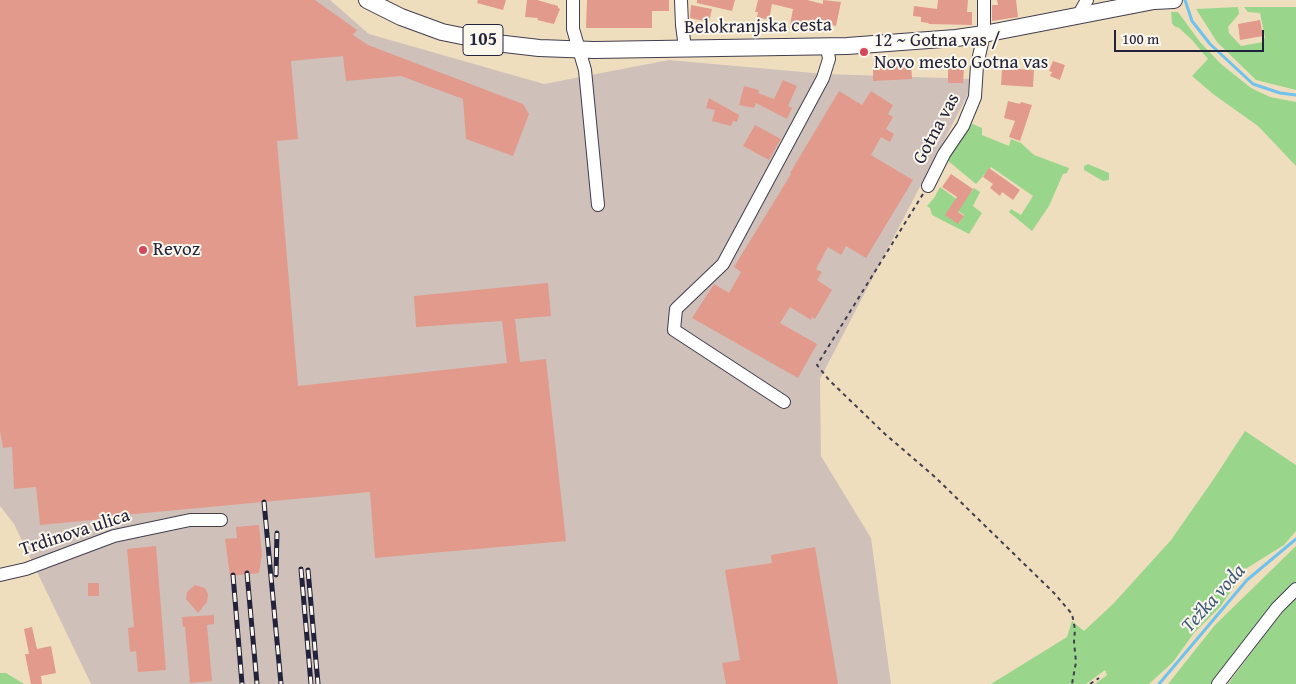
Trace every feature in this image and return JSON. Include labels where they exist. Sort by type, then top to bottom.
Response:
[{"type":"main road","name":"Belokranjska cesta","points":[[367,0],[401,17],[442,32],[496,43],[539,48],[579,49],[827,46],[913,41],[984,34],[1154,2],[1174,0]]},
{"type":"street","points":[[573,0],[573,29],[585,70],[598,205]]},
{"type":"street","points":[[681,0],[685,48]]},
{"type":"street","name":"Gotna vas","points":[[928,186],[944,154],[963,126],[976,97],[977,65],[984,34],[984,0]]},
{"type":"street","points":[[1078,16],[1087,0]]},
{"type":"street","points":[[784,402],[674,330],[676,309],[723,264],[823,78],[829,59],[827,46]]},
{"type":"street","name":"Trdinova ulica","points":[[0,575],[26,569],[114,536],[190,520],[221,520]]},
{"type":"street","points":[[1218,684],[1277,608],[1296,589]]},
{"type":"path","points":[[928,186],[888,253],[827,346],[817,365],[829,380],[885,434],[949,490],[1054,593],[1072,614],[1075,628],[1076,662],[1072,684]]},
{"type":"path","points":[[1090,684],[1099,678]]},
{"type":"shaded area","name":"Revoz","points":[[0,0],[330,0],[369,34],[544,84],[669,60],[825,74],[976,79],[820,379],[821,456],[871,538],[891,684],[91,684],[14,524],[0,506]]},
{"type":"green space","points":[[1238,7],[1239,14],[1228,27],[1229,33],[1241,46],[1263,42],[1265,37],[1260,13],[1248,12],[1244,7],[1296,7],[1296,90],[1256,80],[1217,42],[1196,9]]},
{"type":"green space","points":[[1171,12],[1178,12],[1200,42],[1221,64],[1251,88],[1270,97],[1296,102],[1296,166],[1258,126],[1213,94],[1192,76],[1208,59],[1192,40],[1174,26]]},
{"type":"green space","points":[[970,123],[982,128],[982,135],[1009,146],[1011,139],[1021,143],[1034,155],[1069,168],[1067,173],[1063,174],[1049,206],[1032,231],[1009,212],[1011,209],[1021,215],[1033,196],[991,167],[976,184],[947,160]]},
{"type":"green space","points":[[1088,164],[1109,173],[1109,180],[1103,181],[1084,170],[1084,166]]},
{"type":"green space","points":[[940,187],[962,203],[974,188],[980,192],[973,206],[982,213],[969,234],[932,215],[930,208],[927,206]],"holes":[[[952,207],[964,215],[959,223],[946,215]]]},
{"type":"green space","points":[[1245,431],[1296,465],[1296,531],[1284,545],[1247,568],[1220,607],[1194,633],[1173,662],[1149,684],[1095,684],[1107,675],[1105,670],[1086,684],[991,684],[1067,637],[1072,621],[1084,631],[1113,604],[1171,540]]},
{"type":"green space","points":[[1296,546],[1296,581],[1214,684],[1168,684],[1215,625]]},
{"type":"green space","points":[[1296,597],[1296,684],[1228,684],[1275,621]]},
{"type":"green space","points":[[0,673],[6,673],[24,684],[0,684]]},
{"type":"building","name":"Revoz","points":[[0,0],[315,0],[357,30],[353,35],[368,45],[523,104],[529,114],[513,156],[466,139],[463,99],[401,76],[346,81],[343,56],[291,61],[298,139],[277,141],[298,386],[507,363],[502,321],[416,327],[414,296],[548,283],[551,316],[515,319],[520,362],[546,359],[566,541],[375,558],[370,492],[102,517],[103,519],[40,525],[36,487],[14,489],[12,447],[3,448],[0,430]]},
{"type":"building","points":[[478,0],[506,0],[503,10],[477,3]]},
{"type":"building","points":[[527,0],[537,0],[558,6],[560,9],[554,24],[537,20],[538,18],[525,17]]},
{"type":"building","points":[[587,0],[669,0],[669,11],[652,11],[652,28],[586,28]]},
{"type":"building","points":[[697,0],[735,0],[732,11],[697,3]]},
{"type":"building","points":[[758,0],[807,0],[823,4],[823,0],[841,2],[836,26],[807,20],[805,28],[790,25],[793,9],[772,4],[769,20],[757,17],[758,12],[755,12]]},
{"type":"building","points":[[938,0],[968,0],[967,12],[972,12],[972,25],[928,24],[921,22],[921,17],[913,16],[914,6],[937,9]]},
{"type":"building","points":[[997,0],[1016,0],[1018,17],[992,21],[992,5],[998,5]]},
{"type":"building","points":[[691,5],[712,9],[709,22],[690,18]]},
{"type":"building","points":[[1260,20],[1263,36],[1240,40],[1238,24]]},
{"type":"building","points":[[884,60],[899,60],[899,64],[911,63],[912,79],[873,81],[873,65],[885,64]]},
{"type":"building","points":[[1053,61],[1065,65],[1060,80],[1050,76],[1052,72],[1049,71]]},
{"type":"building","points":[[948,67],[964,68],[963,83],[948,83]]},
{"type":"building","points":[[1002,68],[1034,70],[1033,87],[1001,85]]},
{"type":"building","points":[[783,80],[797,86],[788,106],[792,108],[787,119],[756,103],[754,108],[739,105],[744,86],[759,90],[758,93],[774,99]]},
{"type":"building","points":[[839,91],[862,105],[871,91],[893,105],[888,114],[893,117],[886,129],[894,134],[890,142],[881,137],[871,155],[913,180],[866,258],[846,246],[841,255],[828,247],[816,269],[822,272],[817,280],[832,290],[815,319],[812,317],[811,320],[790,307],[780,323],[817,344],[798,378],[692,318],[714,284],[729,293],[741,272],[734,267]]},
{"type":"building","points":[[709,98],[739,115],[737,122],[733,121],[731,126],[712,121],[715,110],[706,108]]},
{"type":"building","points":[[1008,101],[1032,105],[1020,141],[1009,137],[1015,121],[1004,118]]},
{"type":"building","points":[[755,125],[781,139],[769,160],[743,146]]},
{"type":"building","points":[[989,168],[1020,190],[1013,200],[1002,192],[1000,196],[990,188],[993,184],[983,177]]},
{"type":"building","points":[[951,174],[973,189],[958,212],[964,216],[958,224],[945,215],[957,197],[942,187]]},
{"type":"building","points":[[259,525],[262,555],[259,573],[230,576],[225,539],[237,538],[236,527]]},
{"type":"building","points":[[156,546],[166,670],[138,672],[136,651],[130,652],[128,628],[134,627],[127,549]]},
{"type":"building","points":[[815,547],[838,684],[726,684],[722,663],[740,660],[725,570],[772,563],[771,555]]},
{"type":"building","points":[[88,583],[99,583],[99,596],[88,596]]},
{"type":"building","points":[[195,585],[205,588],[208,594],[207,602],[198,613],[186,599],[187,592]]},
{"type":"building","points":[[214,615],[214,624],[207,625],[212,681],[190,683],[185,627],[183,627],[182,617]]},
{"type":"building","points":[[32,627],[37,649],[51,646],[56,673],[41,676],[42,684],[31,684],[25,654],[29,654],[24,629]]},
{"type":"waterway","name":"Težka voda","points":[[1185,0],[1192,21],[1210,44],[1253,84],[1280,93],[1296,95]]},
{"type":"waterway","name":"Težka voda","points":[[1159,684],[1247,580],[1296,539]]},
{"type":"railway","points":[[264,502],[281,684]]},
{"type":"railway","points":[[276,575],[277,533]]},
{"type":"railway","points":[[301,569],[311,684]]},
{"type":"railway","points":[[308,570],[318,684]]},
{"type":"railway","points":[[247,573],[257,684]]},
{"type":"railway","points":[[233,575],[242,684]]},
{"type":"place","name":"12 ~ Gotna vas / Novo mesto Gotna vas","points":[[864,52]]},
{"type":"place","name":"Revoz","points":[[143,250]]}]
